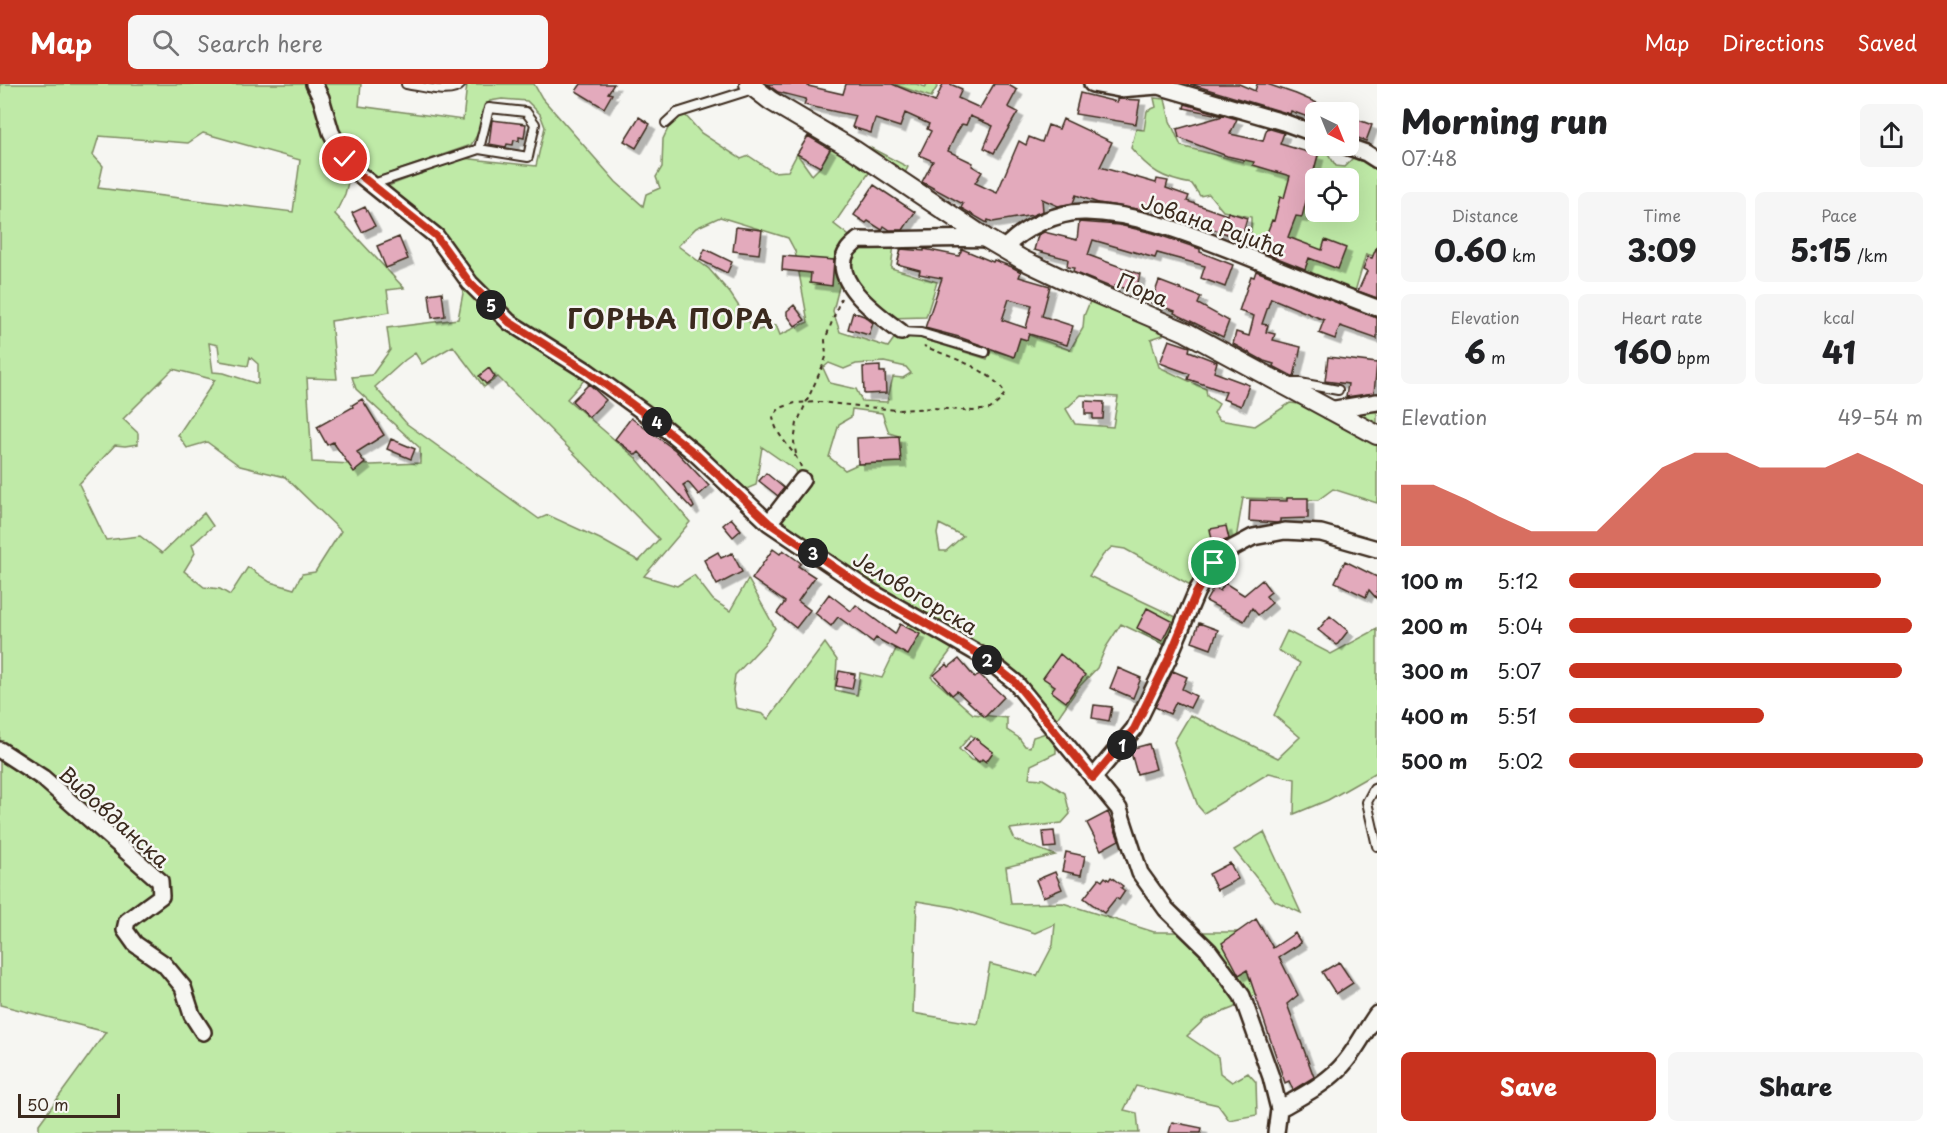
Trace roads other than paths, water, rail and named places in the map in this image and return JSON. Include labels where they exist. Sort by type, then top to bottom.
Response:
[{"type":"street","name":"Јеловогорска","points":[[314,84],[337,145],[353,168],[436,236],[470,283],[509,322],[587,371],[656,422],[696,454],[769,523],[868,590],[984,657],[1015,682],[1119,809],[1140,873],[1166,909],[1209,951],[1242,996],[1280,1109],[1276,1133]]},
{"type":"street","points":[[1092,84],[1119,89],[1158,86],[1305,130]]},
{"type":"street","name":"Пора","points":[[752,86],[771,101],[854,150],[1004,249],[1066,281],[1178,328],[1377,435]]},
{"type":"street","points":[[1359,151],[1377,160]]},
{"type":"street","name":"Јована Рајића","points":[[1004,249],[1024,231],[1048,219],[1083,212],[1127,216],[1192,235],[1377,308]]},
{"type":"street","points":[[901,332],[857,294],[844,277],[847,251],[858,240],[987,238]]},
{"type":"street","points":[[1329,410],[1377,402]]},
{"type":"street","points":[[769,523],[802,480]]},
{"type":"street","points":[[1093,778],[1134,729],[1168,660],[1196,593],[1207,573],[1227,550],[1253,537],[1285,531],[1320,533],[1377,549]]},
{"type":"street","name":"Видовданска","points":[[0,750],[43,778],[160,881],[161,896],[127,921],[125,930],[135,944],[164,964],[183,987],[192,1015],[203,1032]]},
{"type":"street","points":[[1280,1109],[1323,1084],[1340,1069],[1353,1053],[1377,1014]]},
{"type":"lane","points":[[406,84],[451,91],[461,84]]},
{"type":"lane","name":"Пора","points":[[666,123],[677,113],[752,86]]},
{"type":"lane","points":[[372,185],[479,149],[528,157],[535,124],[526,112],[489,108],[479,149]]},
{"type":"lane","points":[[901,332],[921,333],[985,351]]},
{"type":"lane","name":"Пора","points":[[1280,384],[1300,383],[1338,390]]},
{"type":"lane","points":[[1377,788],[1374,789],[1367,802],[1377,846]]},
{"type":"district","name":"ГОРЊА ПОРА","points":[[671,317]]}]
